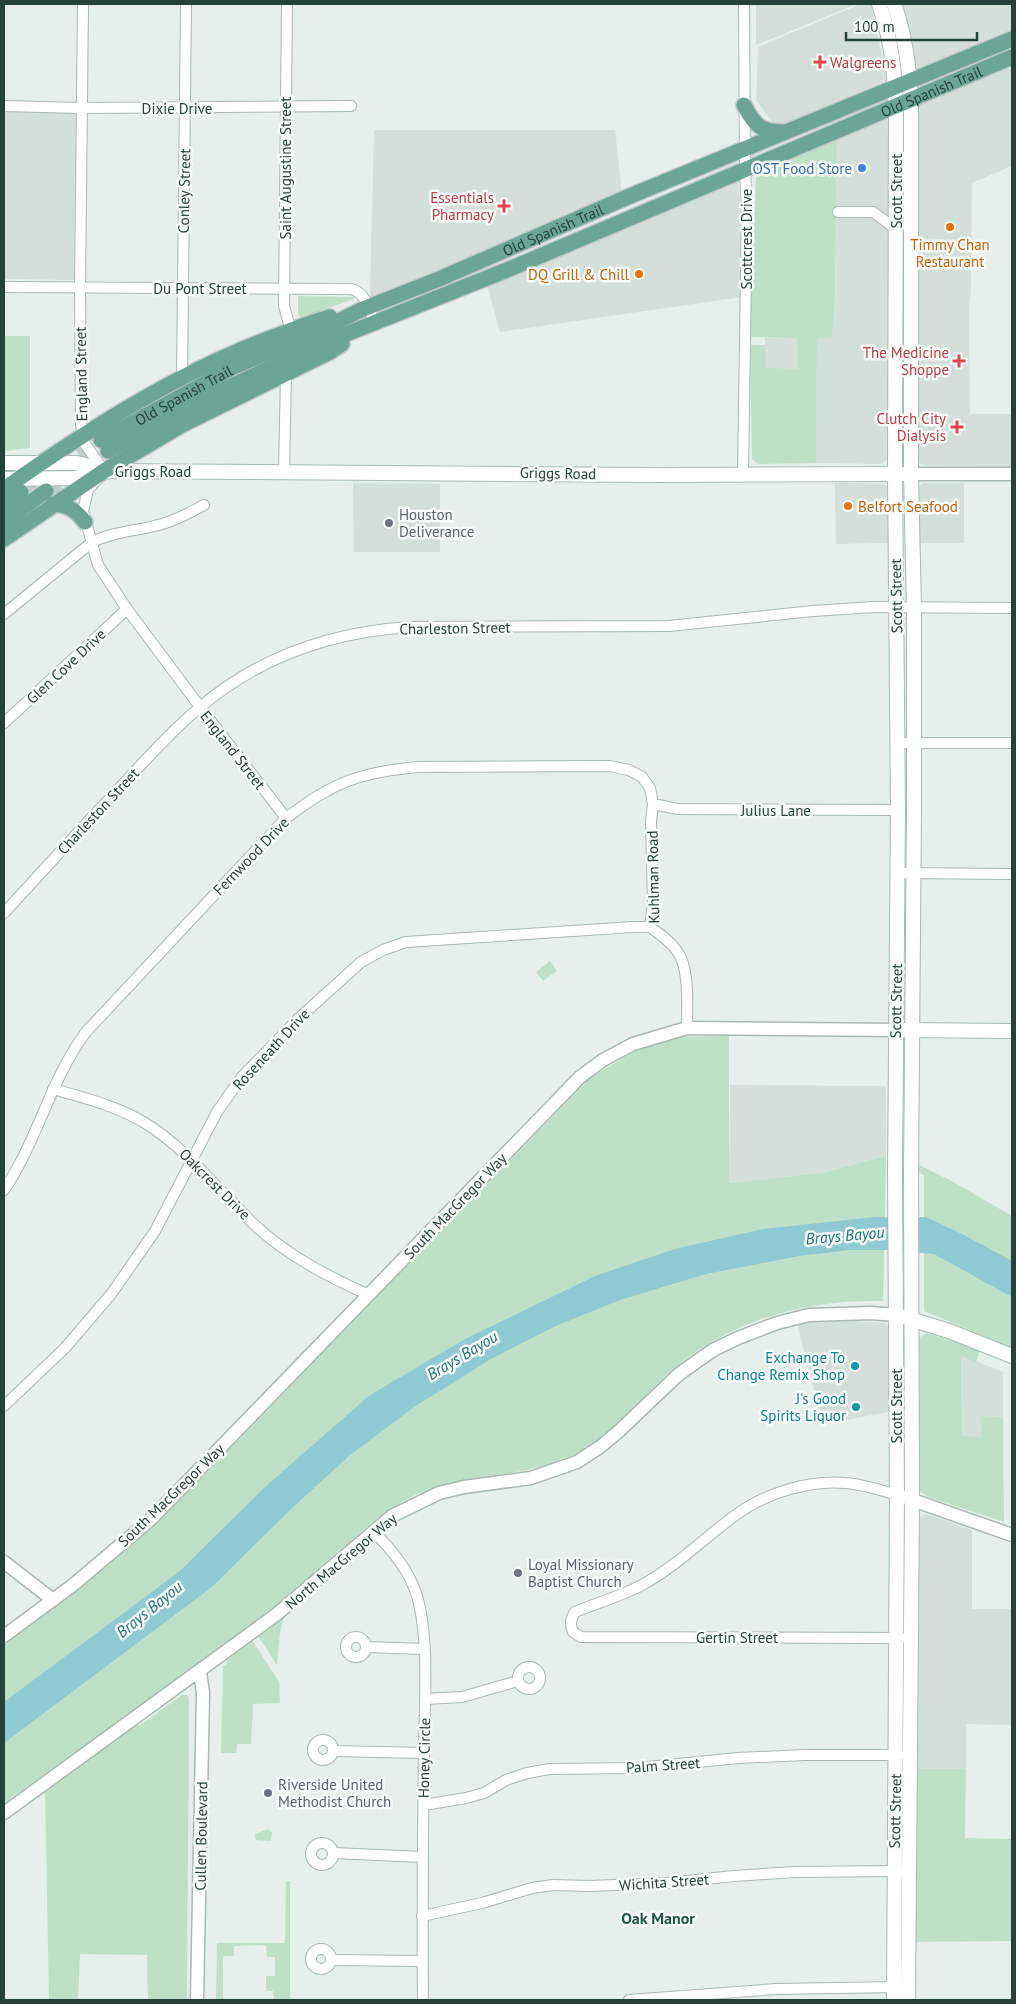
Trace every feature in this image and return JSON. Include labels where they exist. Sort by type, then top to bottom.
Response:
[{"type":"main road","name":"Scott Street","points":[[879,4],[903,85]]},
{"type":"main road","name":"Scott Street","points":[[894,4],[903,36],[903,103],[896,229],[895,474],[898,873],[895,1173],[897,1495],[895,1638],[909,1871],[901,1994]]},
{"type":"main road","points":[[1007,41],[1012,58]]},
{"type":"main road","name":"Old Spanish Trail","points":[[1007,41],[630,196],[512,248],[366,308],[319,331],[236,366],[104,445],[321,344],[520,264],[1012,58]]},
{"type":"main road","name":"Scott Street","points":[[901,1994],[894,1871],[910,1638],[914,873],[911,229],[903,103]]},
{"type":"main road","points":[[744,105],[750,117],[763,129],[773,132],[787,132]]},
{"type":"main road","points":[[630,196],[637,215]]},
{"type":"main road","points":[[896,229],[911,229]]},
{"type":"main road","points":[[512,248],[520,264]]},
{"type":"main road","points":[[4,489],[83,435],[182,378],[245,347],[317,321],[366,308]]},
{"type":"main road","points":[[4,522],[104,471],[182,425],[330,352],[372,325]]},
{"type":"main road","name":"Griggs Road","points":[[4,463],[77,463],[104,471]]},
{"type":"main road","name":"Griggs Road","points":[[14,483],[75,478],[104,471],[911,474]]},
{"type":"main road","points":[[4,504],[14,483]]},
{"type":"main road","points":[[50,498],[69,506],[85,522]]},
{"type":"main road","points":[[4,539],[50,498]]},
{"type":"main road","name":"South MacGregor Way","points":[[896,1030],[1012,1030]]},
{"type":"main road","name":"North MacGregor Way","points":[[896,1315],[912,1318],[1012,1356]]},
{"type":"street","name":"England Street","points":[[83,4],[80,406],[85,444],[104,471],[85,496],[83,511],[85,522],[98,565],[200,707],[286,818]]},
{"type":"street","name":"Conley Street","points":[[182,378],[186,4]]},
{"type":"street","name":"Saint Augustine Street","points":[[287,4],[284,288],[286,315],[291,331]]},
{"type":"street","name":"Scottcrest Drive","points":[[743,474],[747,208],[744,4]]},
{"type":"street","name":"Dixie Drive","points":[[4,106],[82,108],[286,108],[351,106]]},
{"type":"street","points":[[838,212],[873,212],[896,229]]},
{"type":"street","name":"Du Pont Street","points":[[4,287],[356,290],[362,295],[372,325]]},
{"type":"street","points":[[284,472],[286,373]]},
{"type":"street","name":"Griggs Road","points":[[911,474],[1012,474]]},
{"type":"street","points":[[4,614],[91,543],[101,538],[162,524],[184,516],[204,505]]},
{"type":"street","name":"Charleston Street","points":[[4,913],[169,734],[200,707],[236,680],[270,661],[338,636],[380,629],[410,627],[669,626],[813,611],[874,607],[1012,608]]},
{"type":"street","name":"Glen Cove Drive","points":[[4,723],[128,609]]},
{"type":"street","points":[[898,743],[1012,743]]},
{"type":"street","name":"Fernwood Drive","points":[[4,1190],[23,1159],[70,1052],[86,1032],[286,818],[326,791],[353,779],[388,770],[418,768],[610,766],[629,770],[642,776]]},
{"type":"street","name":"Kuhlman Road","points":[[642,776],[650,788],[653,804],[651,821],[653,902],[650,927],[666,939],[678,952],[687,983],[687,1028]]},
{"type":"street","name":"Julius Lane","points":[[653,804],[678,809],[898,810]]},
{"type":"street","points":[[898,873],[1012,874]]},
{"type":"street","name":"Roseneath Drive","points":[[4,1406],[65,1348],[112,1293],[155,1231],[217,1112],[241,1078],[267,1049],[339,980],[361,962],[383,950],[406,942],[633,926],[650,927]]},
{"type":"street","name":"South MacGregor Way","points":[[4,1636],[73,1586],[150,1520],[580,1077],[603,1060],[633,1044],[687,1028],[896,1030]]},
{"type":"street","name":"Oakcrest Drive","points":[[53,1090],[108,1105],[171,1140],[259,1229],[283,1248],[322,1273],[368,1295]]},
{"type":"street","name":"North MacGregor Way","points":[[4,1813],[200,1672],[277,1614],[392,1516],[439,1493],[464,1487],[531,1478],[577,1462],[618,1432],[679,1374],[713,1350],[738,1338],[777,1323],[809,1315],[861,1313],[896,1315]]},
{"type":"street","name":"Gertin Street","points":[[897,1495],[879,1489],[836,1483],[786,1490],[760,1500],[737,1514],[676,1563],[642,1585],[575,1612],[571,1619],[571,1626],[573,1632],[581,1637],[910,1638]]},
{"type":"street","points":[[897,1495],[1012,1535]]},
{"type":"street","name":"Honey Circle","points":[[373,1531],[390,1548],[404,1567],[416,1595],[423,1622],[423,2000]]},
{"type":"street","points":[[4,1562],[53,1600]]},
{"type":"street","points":[[367,1646],[424,1649]]},
{"type":"street","name":"Cullen Boulevard","points":[[197,2000],[203,1693],[200,1672]]},
{"type":"street","points":[[424,1700],[462,1697],[518,1681]]},
{"type":"street","points":[[333,1751],[424,1753]]},
{"type":"street","name":"Palm Street","points":[[424,1805],[484,1793],[513,1778],[549,1769],[637,1768],[738,1758],[805,1755],[902,1755]]},
{"type":"street","points":[[334,1853],[422,1857]]},
{"type":"street","name":"Wichita Street","points":[[422,1916],[482,1903],[532,1888],[553,1885],[590,1886],[667,1883],[794,1872],[909,1871]]},
{"type":"street","points":[[332,1960],[423,1961]]},
{"type":"street","points":[[629,2000],[776,1989],[901,1994]]},
{"type":"shaded area","points":[[756,4],[857,4],[756,45]]},
{"type":"shaded area","points":[[861,4],[871,4],[887,80],[776,127],[756,100],[758,47]]},
{"type":"shaded area","points":[[898,4],[1012,4],[1012,30],[919,69],[915,68]]},
{"type":"shaded area","points":[[1012,64],[1012,166],[972,183],[971,288],[969,307],[970,414],[1012,414],[1012,467],[923,465],[917,461],[916,108],[918,105]]},
{"type":"shaded area","points":[[4,112],[76,112],[74,280],[4,279]]},
{"type":"shaded area","points":[[885,119],[890,123],[891,458],[880,464],[816,463],[817,338],[832,338],[835,300],[837,138]]},
{"type":"shaded area","points":[[374,130],[615,130],[622,194],[424,277],[370,297]]},
{"type":"shaded area","points":[[738,180],[742,220],[742,297],[500,332],[487,285]]},
{"type":"shaded area","points":[[765,338],[797,338],[797,369],[765,369]]},
{"type":"shaded area","points":[[353,483],[440,484],[440,552],[354,552]]},
{"type":"shaded area","points":[[835,483],[882,484],[891,490],[892,543],[836,544]]},
{"type":"shaded area","points":[[923,483],[964,483],[964,543],[916,543],[918,487]]},
{"type":"shaded area","points":[[730,1085],[886,1086],[886,1156],[821,1173],[729,1183]]},
{"type":"shaded area","points":[[839,1320],[885,1323],[889,1327],[891,1333],[892,1411],[823,1425],[797,1323]]},
{"type":"shaded area","points":[[961,1355],[1003,1372],[1003,1417],[981,1416],[981,1437],[962,1437]]},
{"type":"shaded area","points":[[926,1514],[972,1530],[972,1609],[1012,1609],[1012,1725],[966,1724],[966,1769],[915,1769],[917,1519]]},
{"type":"green space","points":[[837,138],[835,300],[832,338],[817,339],[816,463],[758,464],[752,459],[750,345],[765,345],[765,368],[797,369],[797,338],[750,337],[756,177],[764,168]]},
{"type":"green space","points":[[298,296],[354,297],[354,299],[300,318],[298,313]]},
{"type":"green space","points":[[4,336],[30,336],[30,448],[4,451]]},
{"type":"green space","points":[[550,961],[557,971],[543,981],[536,972]]},
{"type":"green space","points":[[729,1036],[729,1183],[821,1173],[886,1156],[883,1301],[823,1304],[794,1310],[738,1328],[712,1342],[687,1359],[663,1378],[604,1436],[581,1451],[560,1461],[538,1468],[446,1485],[402,1502],[372,1522],[270,1611],[205,1661],[4,1803],[4,1642],[91,1579],[166,1513],[591,1077],[637,1050],[681,1037]]},
{"type":"green space","points":[[919,1165],[950,1180],[1012,1216],[1012,1348],[924,1311],[924,1175],[919,1173]]},
{"type":"green space","points":[[927,1333],[980,1350],[976,1362],[961,1356],[962,1436],[981,1437],[981,1416],[1003,1417],[1004,1522],[928,1497],[917,1489],[917,1339]]},
{"type":"green space","points":[[284,1615],[280,1633],[277,1665],[258,1636]]},
{"type":"green space","points":[[252,1640],[279,1682],[280,1703],[253,1704],[251,1744],[237,1744],[236,1753],[221,1753],[223,1667],[227,1664],[226,1661]]},
{"type":"green space","points":[[182,1695],[187,1695],[189,1698],[187,2000],[148,2000],[147,1955],[80,1954],[78,2000],[49,2000],[45,1789],[137,1724],[139,1726]]},
{"type":"green space","points":[[915,1769],[966,1769],[965,1838],[1012,1839],[1012,1941],[915,1942]]},
{"type":"green space","points":[[268,1829],[272,1832],[271,1841],[256,1840],[255,1834]]},
{"type":"green space","points":[[286,1881],[290,1881],[290,2000],[274,2000],[273,1991],[266,1991],[266,1976],[275,1976],[275,1957],[267,1957],[266,1945],[234,1946],[234,1956],[223,1956],[223,2000],[216,2000],[217,1943],[285,1943]]},
{"type":"water","name":"Brays Bayou","points":[[875,1217],[926,1217],[1012,1261],[1012,1297],[934,1254],[893,1250],[850,1250],[799,1256],[706,1274],[620,1300],[558,1325],[491,1359],[414,1407],[349,1456],[292,1508],[212,1587],[4,1743],[4,1702],[180,1571],[266,1486],[370,1395],[467,1338],[595,1276],[675,1249],[763,1229]]},
{"type":"tunnel","points":[[21,492],[101,440]]},
{"type":"tunnel","points":[[46,491],[108,451]]},
{"type":"place","name":"Walgreens","points":[[820,62]]},
{"type":"place","name":"OST Food Store","points":[[862,168]]},
{"type":"place","name":"Essentials Pharmacy","points":[[504,206]]},
{"type":"place","name":"Timmy Chan Restaurant","points":[[950,227]]},
{"type":"place","name":"DQ Grill & Chill","points":[[639,274]]},
{"type":"place","name":"The Medicine Shoppe","points":[[959,361]]},
{"type":"place","name":"Clutch City Dialysis","points":[[957,427]]},
{"type":"place","name":"Belfort Seafood","points":[[848,506]]},
{"type":"place","name":"Houston Deliverance","points":[[389,523]]},
{"type":"place","name":"Exchange To Change Remix Shop","points":[[855,1366]]},
{"type":"place","name":"J's Good Spirits Liquor","points":[[856,1407]]},
{"type":"place","name":"Loyal Missionary Baptist Church","points":[[518,1573]]},
{"type":"place","name":"Riverside United Methodist Church","points":[[268,1793]]},
{"type":"district","name":"Oak Manor","points":[[658,1918]]}]
